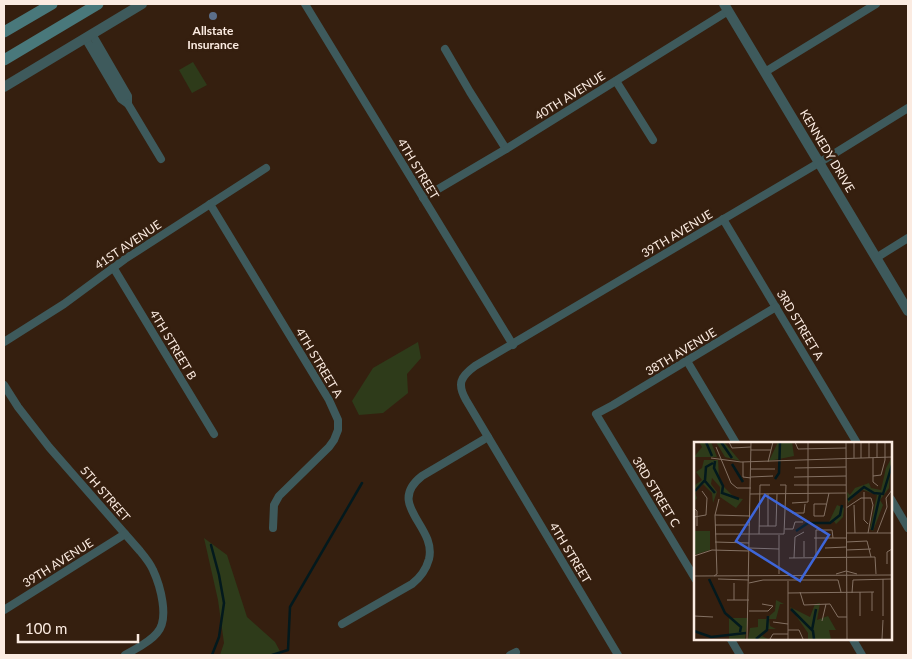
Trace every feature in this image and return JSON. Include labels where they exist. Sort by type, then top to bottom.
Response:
[{"type":"main road","points":[[4,32],[52,4]]},
{"type":"main road","points":[[4,60],[98,4]]},
{"type":"street","points":[[4,86],[142,4]]},
{"type":"street","name":"4TH STREET","points":[[305,4],[513,345]]},
{"type":"street","points":[[765,72],[876,4]]},
{"type":"street","name":"40TH AVENUE","points":[[423,198],[616,81],[726,7]]},
{"type":"street","name":"KENNEDY DRIVE","points":[[726,7],[908,311]]},
{"type":"street","points":[[88,36],[128,96],[128,104],[161,159]]},
{"type":"street","points":[[445,49],[506,149]]},
{"type":"street","points":[[616,81],[653,140]]},
{"type":"street","name":"39TH AVENUE","points":[[462,383],[465,374],[475,366],[908,108]]},
{"type":"street","name":"41ST AVENUE","points":[[4,342],[64,304],[113,268],[266,168]]},
{"type":"street","name":"4TH STREET A","points":[[210,204],[329,400],[338,420],[336,435],[329,447],[279,496],[274,505],[273,528]]},
{"type":"street","name":"3RD STREET A","points":[[723,219],[856,442]]},
{"type":"street","points":[[876,258],[908,238]]},
{"type":"street","name":"4TH STREET B","points":[[113,268],[214,434]]},
{"type":"street","name":"38TH AVENUE","points":[[596,414],[776,307]]},
{"type":"street","points":[[687,361],[735,442]]},
{"type":"street","name":"4TH STREET","points":[[462,383],[460,388],[462,393],[618,655]]},
{"type":"street","name":"5TH STREET","points":[[4,385],[18,407],[49,447],[145,557],[157,578],[162,604],[163,617],[161,628],[151,639],[125,655]]},
{"type":"street","name":"3RD STREET C","points":[[596,414],[694,577]]},
{"type":"street","points":[[342,624],[412,584],[423,573],[430,555],[429,542],[409,506],[408,496],[410,489],[422,476],[488,437]]},
{"type":"street","points":[[892,501],[908,528]]},
{"type":"street","name":"39TH AVENUE","points":[[4,610],[125,534]]},
{"type":"street","points":[[731,639],[740,655]]},
{"type":"street","points":[[853,639],[862,655]]},
{"type":"green space","points":[[193,62],[207,85],[192,93],[179,70]]},
{"type":"green space","points":[[418,342],[421,358],[407,374],[408,393],[383,413],[359,415],[352,401],[373,368]]},
{"type":"green space","points":[[204,538],[227,555],[247,617],[275,642],[282,655],[220,655],[224,643],[218,600]]},
{"type":"waterway","points":[[272,655],[288,650],[290,607],[362,483]]},
{"type":"waterway","points":[[211,545],[224,603],[219,637],[212,655]]},
{"type":"place","name":"Allstate Insurance","points":[[213,16]]}]
